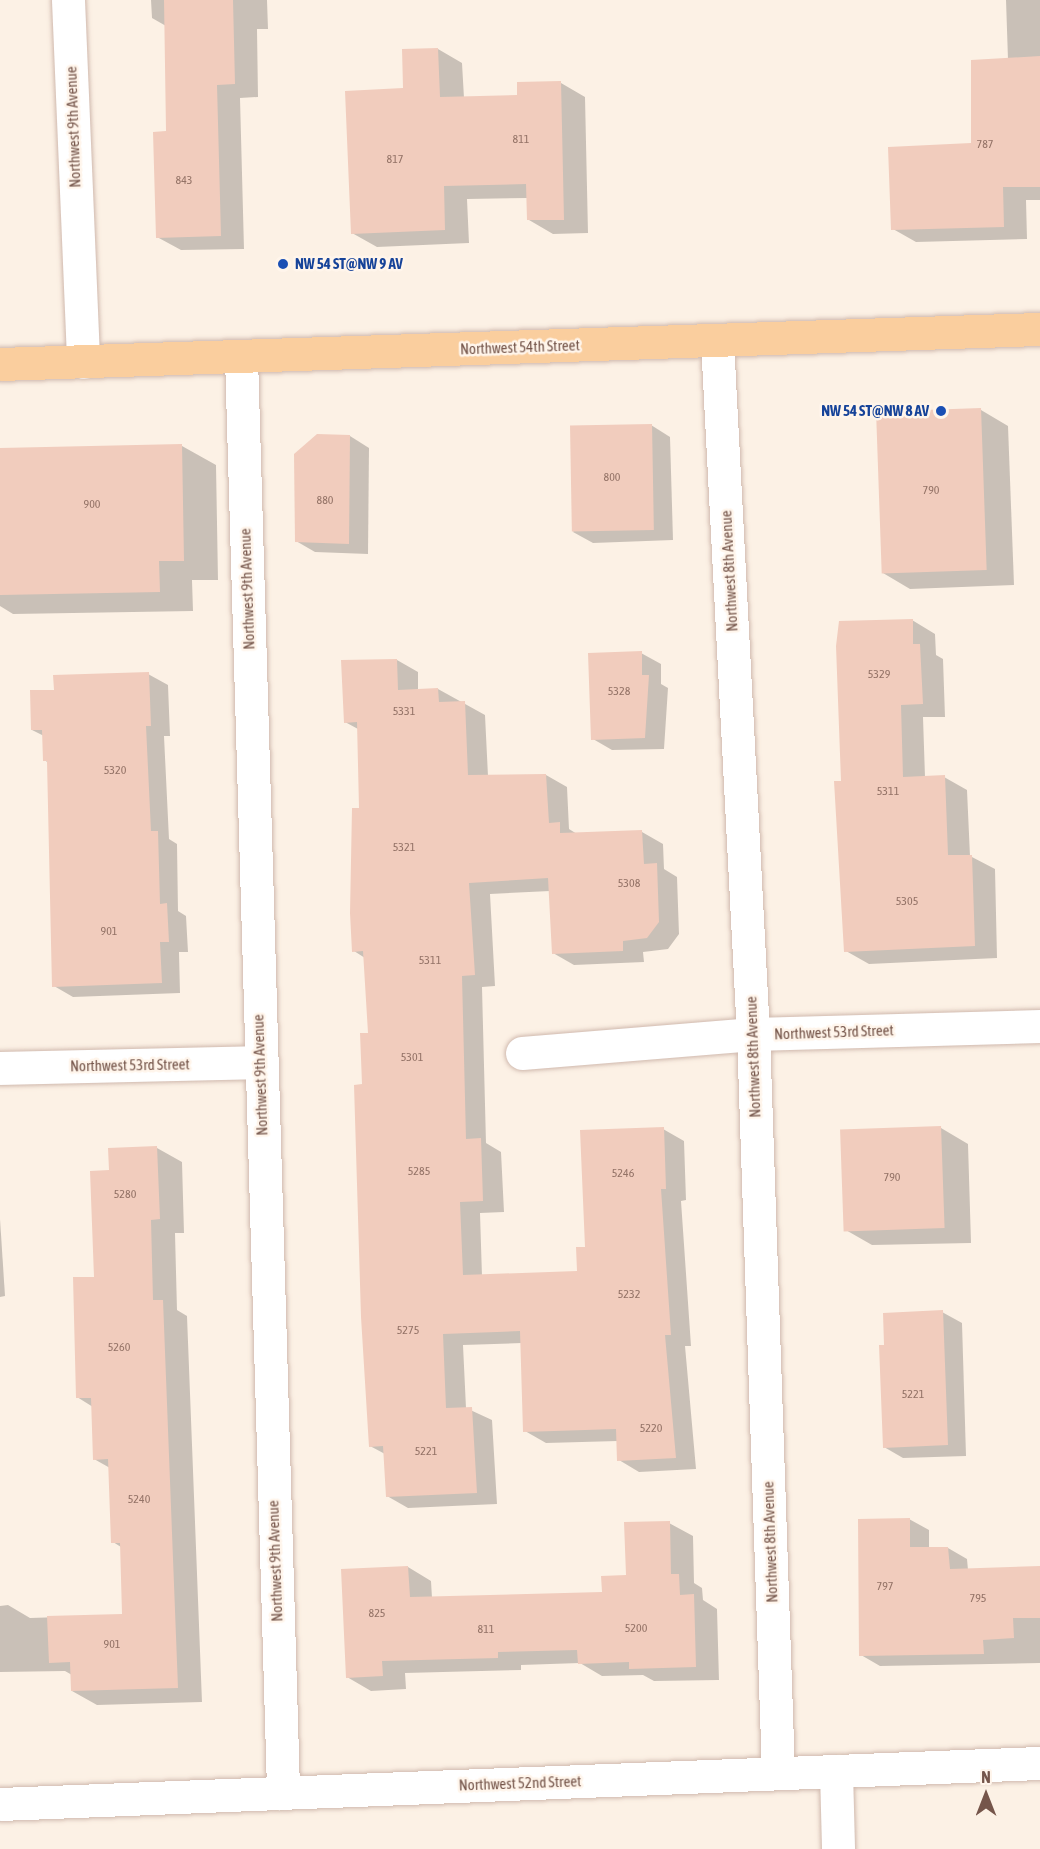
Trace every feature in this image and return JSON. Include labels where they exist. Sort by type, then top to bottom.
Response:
[{"type":"main road","name":"Northwest 54th Street","points":[[0,364],[1040,329]]},
{"type":"street","name":"Northwest 9th Avenue","points":[[68,0],[83,362]]},
{"type":"street","name":"Northwest 8th Avenue","points":[[717,341],[753,1035],[778,1773]]},
{"type":"street","name":"Northwest 9th Avenue","points":[[241,357],[283,1793]]},
{"type":"street","name":"Northwest 53rd Street","points":[[522,1053],[753,1035],[1040,1026]]},
{"type":"street","name":"Northwest 53rd Street","points":[[0,1068],[260,1062]]},
{"type":"street","name":"Northwest 52nd Street","points":[[0,1804],[1040,1763]]},
{"type":"street","points":[[836,1771],[838,1849]]},
{"type":"building","points":[[164,0],[233,0],[235,84],[217,85],[221,236],[156,238],[153,132],[166,131]]},
{"type":"building","points":[[438,48],[440,97],[517,95],[517,82],[561,81],[564,220],[527,220],[526,184],[444,186],[445,230],[351,234],[345,91],[403,88],[402,49]]},
{"type":"building","points":[[1040,56],[1040,187],[1003,187],[1004,227],[891,230],[888,147],[971,143],[971,60]]},
{"type":"building","points":[[981,408],[987,570],[882,574],[876,412]]},
{"type":"building","points":[[652,424],[654,530],[572,531],[570,425]]},
{"type":"building","points":[[317,434],[350,435],[349,544],[295,542],[294,454]]},
{"type":"building","points":[[182,444],[184,561],[159,561],[160,592],[0,595],[0,448]]},
{"type":"building","points":[[913,619],[913,644],[920,644],[923,704],[901,705],[903,777],[945,775],[948,855],[972,855],[975,946],[844,952],[834,781],[841,781],[836,646],[839,621]]},
{"type":"building","points":[[642,651],[642,675],[649,675],[645,738],[591,740],[588,653]]},
{"type":"building","points":[[397,659],[398,690],[438,688],[439,702],[465,701],[468,775],[546,774],[549,823],[560,822],[560,833],[642,830],[644,864],[657,863],[659,922],[647,938],[623,941],[623,951],[552,954],[548,878],[469,883],[475,975],[462,976],[466,1139],[481,1138],[483,1201],[460,1202],[463,1275],[577,1271],[576,1247],[585,1247],[580,1130],[664,1127],[666,1189],[661,1189],[671,1335],[665,1335],[676,1458],[617,1461],[616,1429],[523,1432],[520,1331],[443,1334],[446,1408],[472,1407],[477,1493],[386,1497],[383,1446],[369,1447],[361,1317],[354,1085],[362,1084],[360,1033],[368,1033],[363,951],[352,952],[350,913],[352,808],[359,808],[357,722],[344,723],[341,660]]},
{"type":"building","points":[[149,672],[151,726],[146,726],[151,831],[158,831],[160,904],[167,903],[169,942],[160,942],[162,983],[52,987],[47,761],[43,761],[42,730],[31,730],[30,690],[54,690],[53,675]]},
{"type":"building","points":[[941,1126],[945,1228],[844,1231],[840,1130]]},
{"type":"building","points":[[157,1146],[160,1219],[151,1220],[153,1300],[163,1300],[178,1688],[71,1691],[70,1662],[49,1663],[47,1616],[122,1614],[120,1543],[111,1543],[108,1459],[93,1460],[91,1398],[76,1398],[73,1277],[94,1277],[90,1171],[109,1170],[108,1148]]},
{"type":"building","points":[[943,1310],[948,1445],[883,1448],[879,1345],[884,1345],[883,1313]]},
{"type":"building","points":[[910,1518],[910,1547],[948,1547],[950,1569],[1040,1566],[1040,1618],[1013,1618],[1014,1638],[983,1640],[984,1654],[859,1656],[858,1519]]},
{"type":"building","points":[[670,1521],[671,1574],[679,1574],[680,1595],[694,1594],[696,1667],[629,1669],[629,1662],[578,1664],[577,1650],[498,1652],[498,1658],[382,1661],[383,1676],[346,1678],[341,1569],[408,1566],[410,1597],[602,1592],[601,1576],[626,1575],[624,1522]]},
{"type":"place","name":"NW 54 ST@NW 9 AV","points":[[283,264]]},
{"type":"place","name":"NW 54 ST@NW 8 AV","points":[[941,411]]}]
